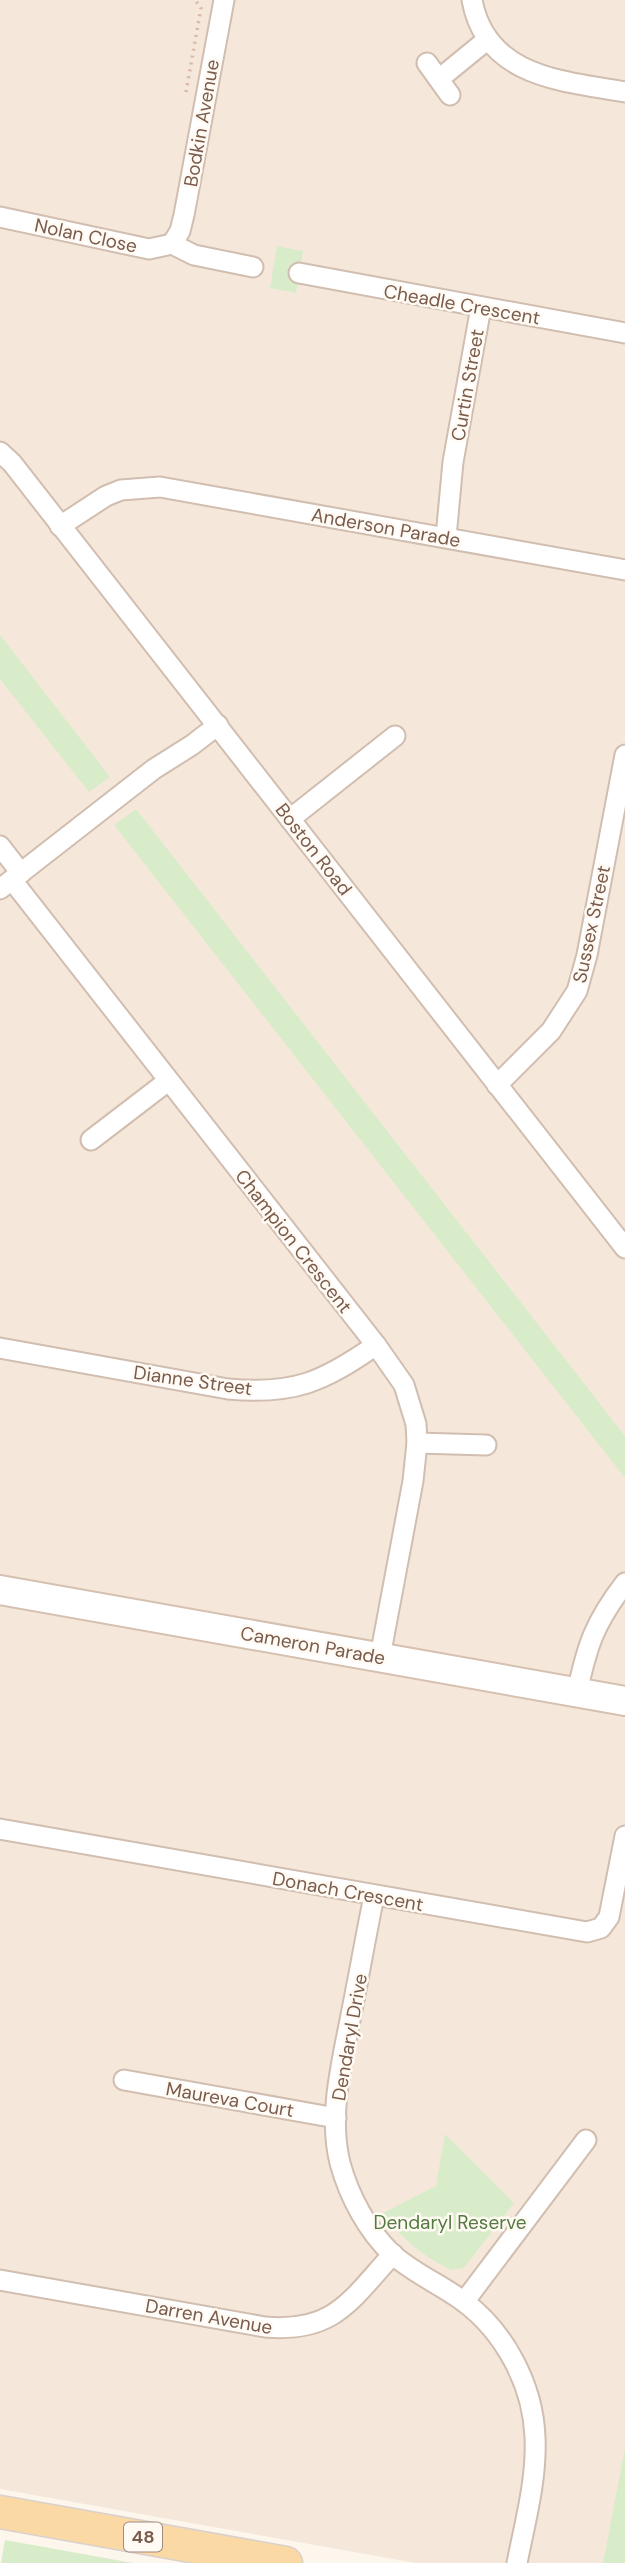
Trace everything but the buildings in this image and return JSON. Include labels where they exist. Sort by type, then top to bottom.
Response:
[{"type":"main road","name":"48","points":[[0,2512],[286,2563]]},
{"type":"street","name":"Bodkin Avenue","points":[[172,244],[180,231],[184,215],[224,0]]},
{"type":"street","points":[[472,0],[488,39],[514,64],[539,76],[625,92]]},
{"type":"street","points":[[439,79],[488,39]]},
{"type":"street","name":"Nolan Close","points":[[0,217],[149,249],[172,244],[194,255],[253,267]]},
{"type":"street","name":"Cheadle Crescent","points":[[299,273],[625,333]]},
{"type":"street","name":"Curtin Street","points":[[440,536],[481,307]]},
{"type":"street","name":"Boston Road","points":[[0,452],[12,463],[215,721],[625,1248]]},
{"type":"street","name":"Anderson Parade","points":[[64,531],[106,496],[121,490],[175,489],[625,570]]},
{"type":"street","points":[[11,881],[154,769],[186,737],[215,721]]},
{"type":"street","points":[[290,818],[395,736]]},
{"type":"street","name":"Sussex Street","points":[[493,1079],[551,1031],[567,1009],[583,974],[625,755]]},
{"type":"street","name":"Champion Crescent","points":[[0,846],[11,881],[376,1345],[404,1385],[416,1424],[417,1443],[413,1481],[380,1657]]},
{"type":"street","points":[[91,1140],[169,1080]]},
{"type":"street","name":"Dianne Street","points":[[0,1348],[252,1391],[293,1387],[312,1382],[331,1374],[376,1345]]},
{"type":"street","points":[[417,1443],[486,1445]]},
{"type":"street","points":[[583,1694],[585,1652],[592,1632],[625,1583]]},
{"type":"street","name":"Cameron Parade","points":[[0,1590],[625,1701]]},
{"type":"street","name":"Donach Crescent","points":[[0,1829],[577,1932],[601,1928],[609,1917],[625,1836]]},
{"type":"street","name":"Dendaryl Drive","points":[[374,1896],[340,2074],[336,2118],[337,2145],[347,2184],[373,2233],[393,2254],[464,2302],[488,2324],[513,2359],[528,2398],[535,2436],[533,2478],[517,2563]]},
{"type":"street","name":"Maureva Court","points":[[124,2080],[336,2118]]},
{"type":"street","points":[[464,2302],[586,2140]]},
{"type":"street","name":"Darren Avenue","points":[[0,2280],[265,2327],[298,2328],[320,2322],[339,2311],[393,2254]]},
{"type":"path","points":[[185,100],[201,8],[195,0]]},
{"type":"shaded area","points":[[0,0],[625,0],[625,2563],[416,2563],[0,2489]]},
{"type":"green space","points":[[277,246],[303,251],[296,293],[270,288]]},
{"type":"green space","points":[[0,635],[110,777],[89,792],[0,679]]},
{"type":"green space","points":[[136,809],[625,1436],[625,1478],[114,825]]},
{"type":"green space","name":"Dendaryl Reserve","points":[[445,2134],[514,2203],[464,2268],[451,2270],[413,2246],[383,2213],[436,2186]]},
{"type":"green space","points":[[625,2448],[625,2563],[603,2563]]},
{"type":"green space","points":[[5,2540],[133,2563],[1,2563]]}]
